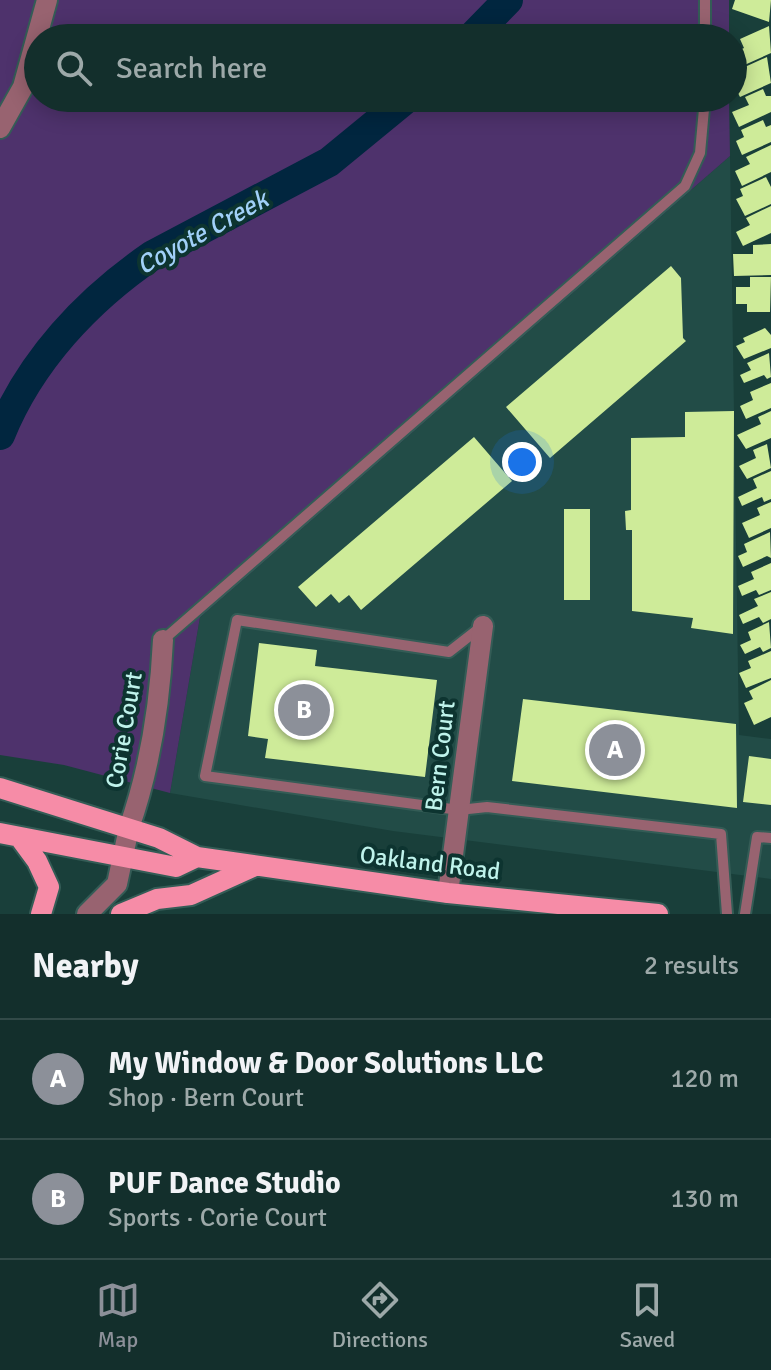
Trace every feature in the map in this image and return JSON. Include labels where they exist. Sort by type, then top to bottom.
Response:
[{"type":"main road","name":"Oakland Road","points":[[0,788],[180,845],[197,857],[448,893],[658,914]]},
{"type":"main road","name":"Oakland Road","points":[[0,833],[176,867],[197,857]]},
{"type":"main road","points":[[20,838],[37,861],[49,887],[41,914]]},
{"type":"main road","points":[[121,914],[157,899],[191,895],[255,866]]},
{"type":"street","points":[[40,24],[47,0]]},
{"type":"street","points":[[0,128],[24,83]]},
{"type":"street","name":"Bern Court","points":[[448,893],[483,626]]},
{"type":"street","name":"Corie Court","points":[[87,914],[117,884],[129,828],[141,796],[158,702],[163,640]]},
{"type":"lane","points":[[705,0],[705,24]]},
{"type":"lane","points":[[163,640],[685,186],[700,153],[704,112]]},
{"type":"lane","points":[[483,626],[449,652],[237,620],[205,776],[459,810],[487,807],[721,834],[727,914]]},
{"type":"lane","points":[[745,914],[757,837],[771,838]]},
{"type":"shaded area","points":[[0,0],[729,0],[729,24],[24,24],[24,112],[729,112],[730,156],[200,617],[170,793],[64,765],[0,755]]},
{"type":"shaded area","points":[[730,156],[739,735],[771,739],[771,879],[393,831],[170,793],[200,617]]},
{"type":"building","points":[[735,0],[771,0],[769,22],[732,9]]},
{"type":"building","points":[[769,26],[771,53],[747,64],[747,36]]},
{"type":"building","points":[[767,57],[771,83],[747,94],[747,66]]},
{"type":"building","points":[[763,89],[766,96],[771,96],[771,112],[739,127],[732,112],[747,112],[747,96]]},
{"type":"building","points":[[763,120],[766,127],[771,125],[771,142],[742,155],[736,141],[744,137],[741,130]]},
{"type":"building","points":[[771,145],[771,172],[742,186],[735,171],[750,164],[746,157]]},
{"type":"building","points":[[766,177],[771,187],[771,204],[745,216],[736,199],[743,196],[740,189]]},
{"type":"building","points":[[771,206],[771,233],[743,246],[736,232],[750,225],[746,218]]},
{"type":"building","points":[[771,244],[771,275],[734,276],[733,254],[753,254],[753,245]]},
{"type":"building","points":[[671,266],[681,278],[683,338],[686,341],[550,458],[506,407]]},
{"type":"building","points":[[750,277],[771,277],[770,312],[747,312],[747,304],[736,304],[736,287],[750,287]]},
{"type":"building","points":[[765,328],[771,335],[771,348],[744,359],[736,346],[745,342],[743,338]]},
{"type":"building","points":[[769,353],[771,377],[767,379],[764,375],[744,383],[740,375],[751,370],[747,363]]},
{"type":"building","points":[[771,383],[771,408],[746,419],[740,406],[753,400],[750,392]]},
{"type":"building","points":[[734,411],[733,634],[691,628],[693,618],[632,611],[632,530],[626,530],[625,511],[631,510],[631,438],[685,437],[685,412]]},
{"type":"building","points":[[771,411],[771,438],[746,449],[737,435],[761,424],[758,417]]},
{"type":"building","points":[[474,437],[512,481],[361,610],[349,595],[339,603],[331,594],[316,607],[298,587]]},
{"type":"building","points":[[767,444],[771,468],[747,479],[739,466],[756,458],[753,450]]},
{"type":"building","points":[[771,471],[771,499],[764,502],[762,497],[742,506],[738,497],[757,488],[753,479]]},
{"type":"building","points":[[771,502],[771,528],[749,538],[742,523],[760,515],[757,508]]},
{"type":"building","points":[[564,509],[590,509],[590,600],[564,600]]},
{"type":"building","points":[[770,532],[771,558],[767,556],[743,567],[738,556],[747,552],[744,544]]},
{"type":"building","points":[[771,563],[771,590],[759,595],[756,590],[742,596],[738,586],[754,579],[751,572]]},
{"type":"building","points":[[771,592],[771,619],[763,623],[759,617],[743,624],[739,615],[758,606],[754,599]]},
{"type":"building","points":[[769,622],[771,648],[763,652],[760,647],[745,654],[740,645],[751,640],[748,632]]},
{"type":"building","points":[[259,643],[317,650],[315,666],[437,680],[425,777],[265,758],[268,739],[248,736]]},
{"type":"building","points":[[771,651],[771,678],[746,688],[739,673],[751,668],[748,661]]},
{"type":"building","points":[[771,680],[771,717],[754,725],[744,703],[753,699],[749,691]]},
{"type":"building","points":[[523,699],[736,724],[737,808],[512,781]]},
{"type":"building","points":[[749,756],[771,759],[771,805],[743,802]]},
{"type":"waterway","name":"Coyote Creek","points":[[485,24],[508,0]]},
{"type":"waterway","name":"Coyote Creek","points":[[0,435],[12,408],[44,357],[105,292],[153,255],[329,162],[390,112]]},
{"type":"place","name":"PUF Dance Studio","points":[[304,710]]},
{"type":"place","name":"My Window & Door Solutions LLC","points":[[615,750]]}]
